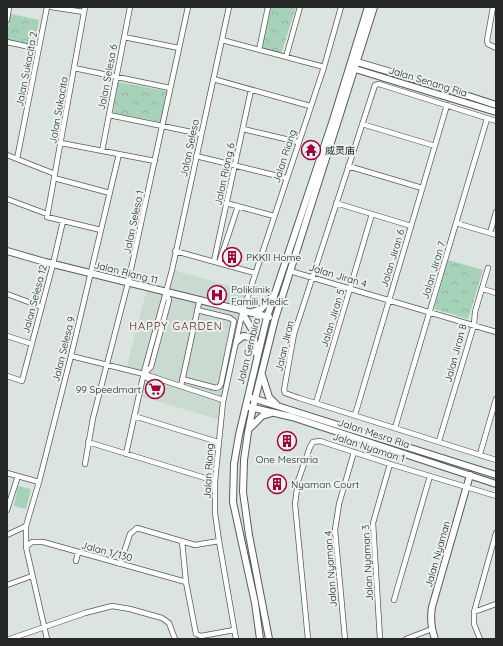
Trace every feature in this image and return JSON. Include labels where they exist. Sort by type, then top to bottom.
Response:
[{"type":"main road","name":"Jalan Gembira","points":[[270,639],[249,535],[243,492],[244,460],[253,407],[275,321],[353,65],[368,7]]},
{"type":"main road","name":"Jalan Gembira","points":[[260,639],[255,603],[233,502],[234,464],[256,356],[266,319],[333,120],[361,47],[374,7]]},
{"type":"main road","points":[[361,47],[363,56],[369,66]]},
{"type":"main road","name":"Jalan Senang Ria","points":[[353,65],[369,66],[496,105]]},
{"type":"main road","name":"Jalan Senang Ria","points":[[353,65],[496,112]]},
{"type":"main road","name":"Jalan Riang 11","points":[[7,251],[275,321]]},
{"type":"main road","points":[[256,356],[250,325],[244,313],[261,309],[267,304],[274,294]]},
{"type":"main road","points":[[237,341],[243,336],[254,340]]},
{"type":"main road","points":[[261,373],[269,397],[280,407]]},
{"type":"main road","name":"Jalan Mesra Ria","points":[[247,397],[496,475]]},
{"type":"main road","name":"Jalan Mesra Ria","points":[[245,406],[275,412],[496,484]]},
{"type":"main road","points":[[249,429],[262,416],[275,412]]},
{"type":"main road","name":"Jalan Nyaman","points":[[435,639],[430,618],[432,607],[470,475]]},
{"type":"street","points":[[7,20],[10,7]]},
{"type":"street","name":"Jalan Sukacita 2","points":[[17,159],[47,7]]},
{"type":"street","points":[[51,7],[85,10]]},
{"type":"street","name":"Jalan Selesa 6","points":[[102,151],[130,7]]},
{"type":"street","name":"Jalan Selesa 1","points":[[85,464],[88,442],[128,283],[187,7]]},
{"type":"street","name":"Jalan Selesa","points":[[126,454],[144,374],[166,293],[229,7]]},
{"type":"street","points":[[259,50],[268,7]]},
{"type":"street","points":[[286,57],[300,7]]},
{"type":"street","name":"Jalan Riang","points":[[236,639],[215,513],[215,481],[223,401],[255,274],[324,67],[341,7]]},
{"type":"street","points":[[493,7],[487,43],[496,48]]},
{"type":"street","name":"Jalan Sukacita","points":[[47,215],[85,10]]},
{"type":"street","points":[[124,37],[179,48]]},
{"type":"street","points":[[222,40],[324,67]]},
{"type":"street","points":[[7,42],[39,49]]},
{"type":"street","points":[[74,68],[170,88]]},
{"type":"street","points":[[213,79],[310,106]]},
{"type":"street","name":"Jalan Jiran","points":[[447,106],[380,84],[375,85],[294,334],[284,390],[288,395],[496,460]]},
{"type":"street","name":"Jalan Riang 6","points":[[214,262],[251,90]]},
{"type":"street","points":[[447,106],[496,121]]},
{"type":"street","name":"Jalan Jiran 6","points":[[355,415],[447,106]]},
{"type":"street","points":[[109,115],[201,134]]},
{"type":"street","name":"Jalan Jiran 7","points":[[395,428],[487,119]]},
{"type":"street","points":[[362,124],[435,146]]},
{"type":"street","points":[[243,129],[298,142]]},
{"type":"street","points":[[61,142],[154,161]]},
{"type":"street","name":"Jalan Selesa 9","points":[[47,639],[26,547],[26,526],[39,482],[71,356],[119,154]]},
{"type":"street","points":[[7,155],[54,176],[110,193]]},
{"type":"street","points":[[196,156],[286,178]]},
{"type":"street","points":[[348,166],[422,188]]},
{"type":"street","points":[[7,199],[63,221],[101,230]]},
{"type":"street","points":[[226,203],[274,216]]},
{"type":"street","points":[[336,204],[411,226]]},
{"type":"street","name":"Jalan Riang 6","points":[[219,263],[238,206]]},
{"type":"street","points":[[490,233],[496,212]]},
{"type":"street","name":"Jalan Jiran 5","points":[[316,404],[372,214]]},
{"type":"street","name":"Jalan Selesa 12","points":[[7,376],[22,381],[63,221]]},
{"type":"street","points":[[456,223],[496,235]]},
{"type":"street","points":[[175,251],[255,274]]},
{"type":"street","name":"Jalan Jiran 8","points":[[438,441],[474,325],[475,312],[488,268]]},
{"type":"street","name":"Jalan Jiran 4","points":[[290,271],[496,332]]},
{"type":"street","points":[[482,289],[496,293]]},
{"type":"street","points":[[7,294],[42,307]]},
{"type":"street","points":[[180,386],[197,310],[196,301]]},
{"type":"street","points":[[182,379],[216,388],[221,384],[234,321],[230,318],[197,310]]},
{"type":"street","points":[[7,336],[32,344]]},
{"type":"street","points":[[71,356],[144,374],[223,401]]},
{"type":"street","points":[[144,374],[149,380],[223,401]]},
{"type":"street","points":[[480,454],[496,399]]},
{"type":"street","points":[[134,416],[218,442]]},
{"type":"street","name":"Jalan Nyaman 1","points":[[308,639],[295,504],[297,488],[310,447],[314,442],[320,441],[496,496]]},
{"type":"street","points":[[88,442],[215,481]]},
{"type":"street","name":"Jalan Nyaman 4","points":[[345,639],[335,530],[339,504],[354,452]]},
{"type":"street","name":"Jalan Nyaman 3","points":[[380,639],[373,523],[390,464]]},
{"type":"street","points":[[7,473],[39,482]]},
{"type":"street","points":[[7,510],[18,476]]},
{"type":"street","points":[[394,600],[430,476]]},
{"type":"street","points":[[7,535],[26,526]]},
{"type":"street","points":[[120,564],[130,534],[137,528],[197,545],[219,541]]},
{"type":"street","points":[[480,639],[474,624],[474,612],[496,533]]},
{"type":"street","name":"Jalan 1/130","points":[[26,547],[32,542],[36,541],[186,582]]},
{"type":"street","points":[[182,541],[186,582],[195,632],[197,635],[201,636],[234,630]]},
{"type":"street","points":[[76,561],[78,553]]},
{"type":"street","points":[[7,585],[32,576]]},
{"type":"street","points":[[474,612],[496,604]]},
{"type":"street","points":[[10,639],[44,626],[112,606],[162,618],[171,626],[175,639]]},
{"type":"street","points":[[406,639],[432,629]]},
{"type":"shaded area","points":[[172,270],[249,291],[221,420],[139,396],[144,374],[126,370],[147,288],[166,293]]},
{"type":"green space","points":[[271,7],[296,7],[281,54],[262,48]]},
{"type":"green space","points":[[11,14],[39,20],[34,46],[7,40],[7,32]]},
{"type":"green space","points":[[118,82],[166,91],[161,122],[113,113]]},
{"type":"green space","points":[[448,260],[483,270],[468,319],[434,309]]},
{"type":"green space","points":[[18,486],[31,489],[26,509],[14,506]]},
{"type":"place","name":"威灵庙","points":[[311,150]]},
{"type":"place","name":"PKKII Home","points":[[232,257]]},
{"type":"place","name":"Poliklinik Famili Medic","points":[[217,295]]},
{"type":"place","name":"99 Speedmart","points":[[155,389]]},
{"type":"place","name":"One Mesraria","points":[[287,441]]},
{"type":"place","name":"Nyaman Court","points":[[277,484]]},
{"type":"district","name":"HAPPY GARDEN","points":[[176,326]]}]
